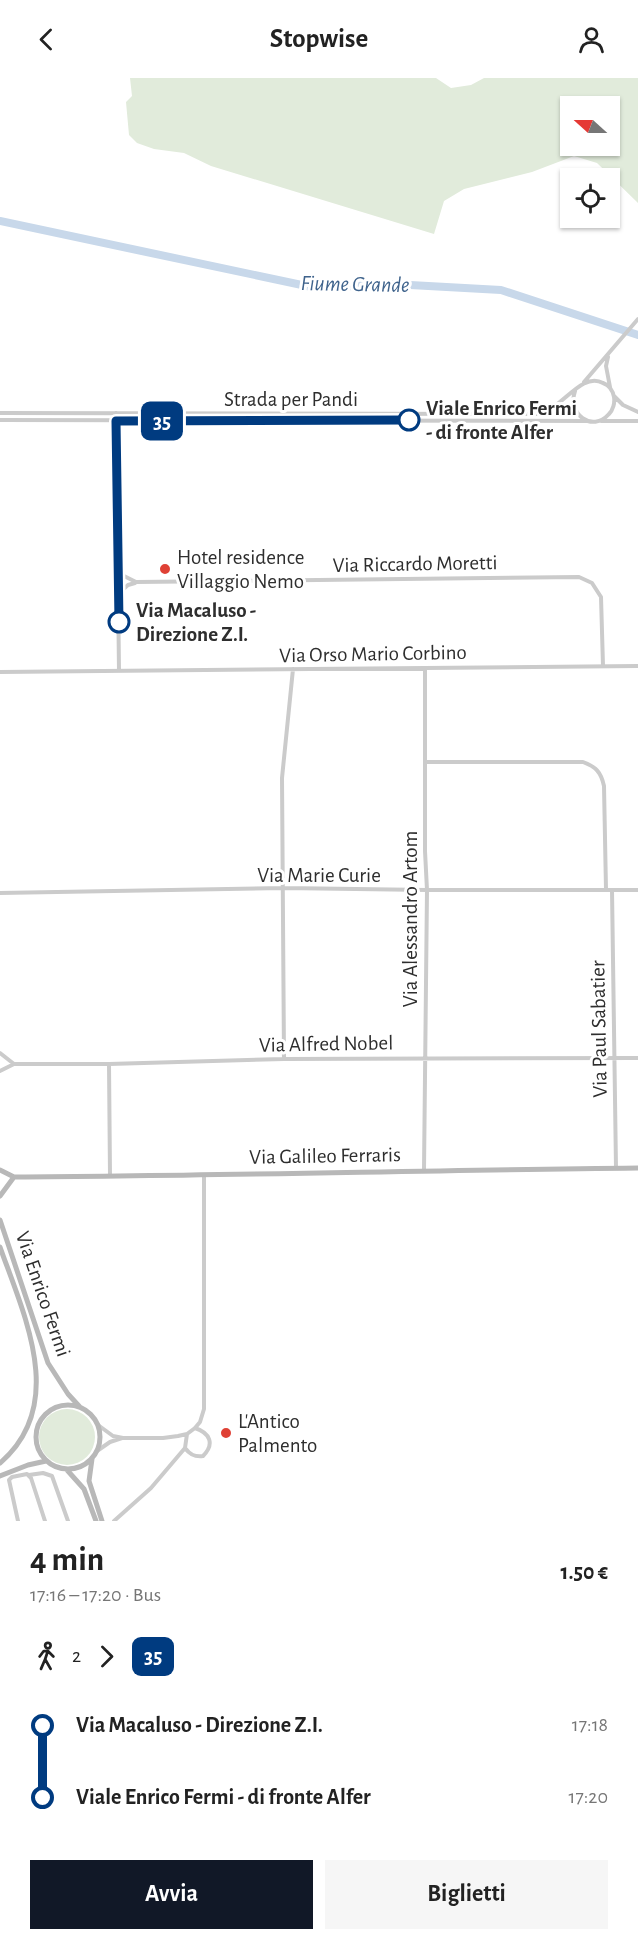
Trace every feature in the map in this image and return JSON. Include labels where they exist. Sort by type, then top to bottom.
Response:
[{"type":"street","name":"Strada per Pandi","points":[[0,413],[541,414],[548,412],[575,391],[638,318]]},
{"type":"street","points":[[575,391],[574,409],[582,418],[594,422],[608,416],[612,411],[614,396],[606,366],[611,350]]},
{"type":"street","points":[[583,382],[595,380],[602,382],[612,390]]},
{"type":"street","points":[[614,396],[624,405],[638,412]]},
{"type":"street","points":[[116,413],[119,671]]},
{"type":"street","name":"Strada per Pandi","points":[[0,420],[638,421]]},
{"type":"street","name":"Via Riccardo Moretti","points":[[118,573],[136,582],[579,577],[592,583],[601,597],[603,666]]},
{"type":"street","points":[[119,594],[128,585],[136,582]]},
{"type":"street","name":"Via Orso Mario Corbino","points":[[0,672],[638,666]]},
{"type":"street","name":"Via Alessandro Artom","points":[[424,1170],[427,890],[425,668]]},
{"type":"street","points":[[284,1059],[282,778],[293,669]]},
{"type":"street","points":[[425,762],[583,762],[597,769],[604,786],[606,890]]},
{"type":"street","name":"Via Marie Curie","points":[[0,893],[284,888],[638,890]]},
{"type":"street","name":"Via Paul Sabatier","points":[[612,890],[616,1168]]},
{"type":"street","points":[[0,1053],[14,1064]]},
{"type":"street","name":"Via Alfred Nobel","points":[[0,1071],[14,1064],[284,1059],[638,1058]]},
{"type":"street","points":[[110,1064],[111,1176]]},
{"type":"street","name":"Via Galileo Ferraris","points":[[14,1177],[638,1168]]},
{"type":"street","points":[[0,1170],[14,1177],[0,1196]]},
{"type":"street","points":[[93,1458],[85,1465],[67,1470],[46,1461],[40,1453],[36,1434],[30,1422],[59,1406],[69,1404],[88,1411],[98,1425],[113,1436],[123,1438],[163,1438],[187,1434],[200,1422],[204,1409],[204,1176]]},
{"type":"street","name":"Via Enrico Fermi","points":[[0,1220],[48,1363],[68,1394],[79,1406]]},
{"type":"street","name":"Via Enrico Fermi","points":[[0,1247],[35,1357],[37,1385],[30,1422],[11,1453],[0,1463]]},
{"type":"street","points":[[36,1434],[43,1416]]},
{"type":"street","points":[[98,1425],[100,1438],[93,1458],[89,1481],[102,1521]]},
{"type":"street","points":[[185,1448],[192,1455],[203,1456],[210,1447],[211,1442],[207,1434],[195,1428]]},
{"type":"street","points":[[114,1521],[151,1488],[185,1448],[187,1434]]},
{"type":"street","points":[[97,1450],[110,1442],[123,1438]]},
{"type":"street","points":[[0,1476],[46,1461]]},
{"type":"street","points":[[67,1470],[84,1489],[96,1521]]},
{"type":"street","points":[[18,1521],[9,1480],[12,1477],[43,1473],[52,1476],[68,1521]]},
{"type":"street","points":[[29,1475],[45,1521]]},
{"type":"green space","points":[[130,78],[436,78],[451,88],[471,85],[484,78],[638,78],[638,203],[620,185],[620,168],[602,168],[597,163],[574,156],[532,172],[464,189],[444,201],[434,234],[211,166],[184,153],[154,149],[137,143],[129,135],[126,102],[132,96]]},
{"type":"green space","points":[[67,1409],[78,1411],[87,1417],[93,1426],[95,1437],[93,1448],[87,1457],[78,1463],[67,1465],[56,1463],[47,1457],[41,1448],[39,1437],[41,1426],[47,1417],[56,1411]]},
{"type":"waterway","name":"Fiume Grande","points":[[0,221],[316,288],[392,284],[501,290],[638,335]]},
{"type":"bus line","name":"35","points":[[119,622],[116,421],[409,420]]},
{"type":"place","name":"Viale Enrico Fermi - di fronte Alfer","points":[[409,420]]},
{"type":"place","name":"Hotel residence Villaggio Nemo","points":[[165,569]]},
{"type":"place","name":"Via Macaluso - Direzione Z.I.","points":[[119,622]]},
{"type":"place","name":"L'Antico Palmento","points":[[226,1433]]}]
